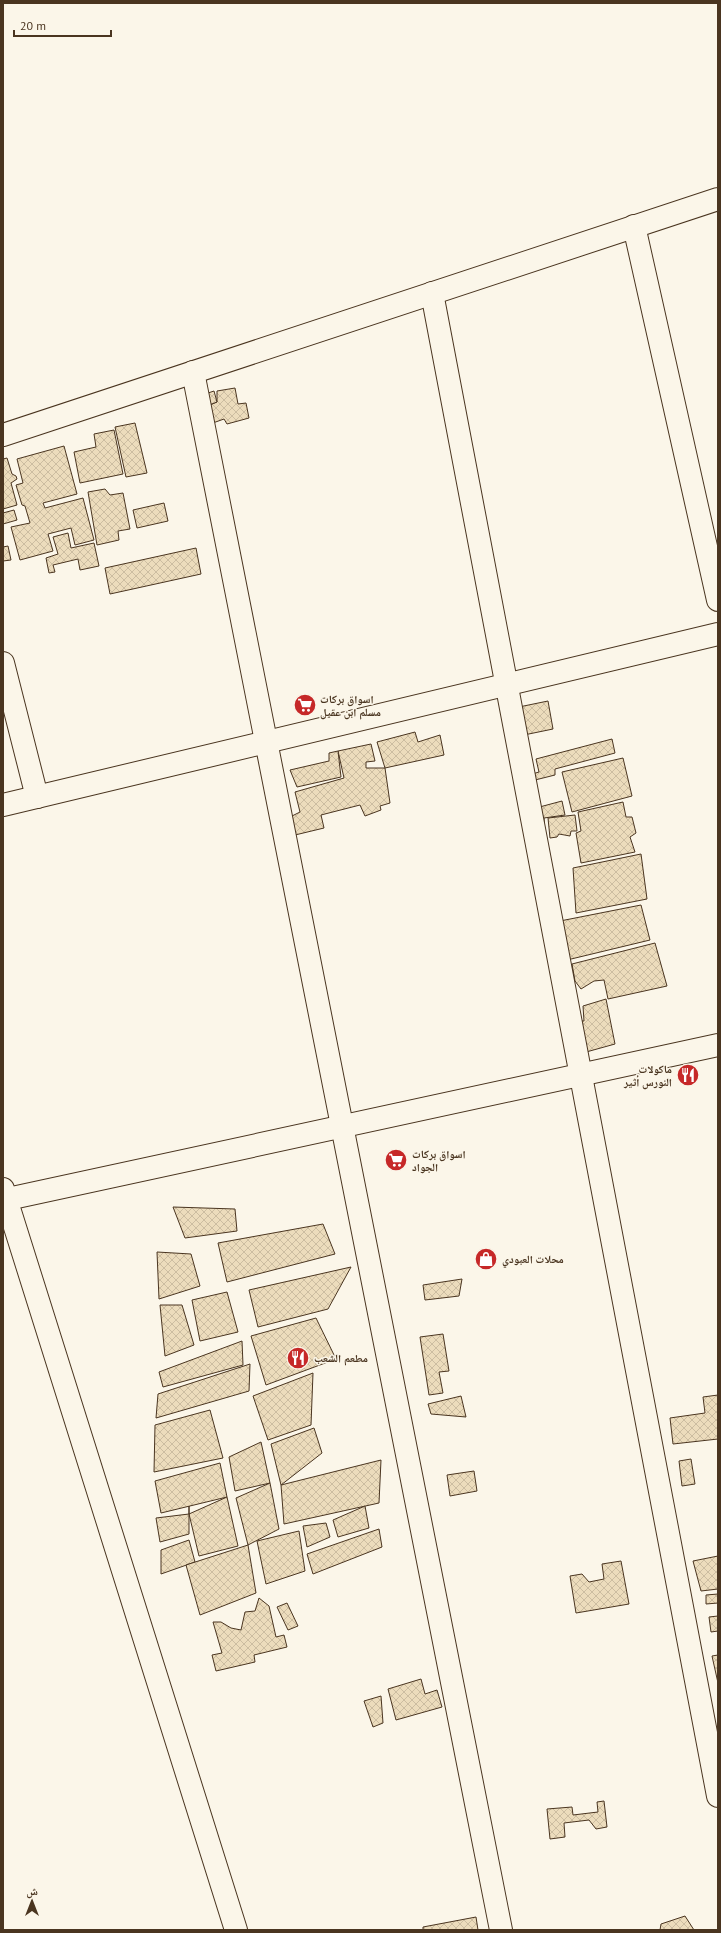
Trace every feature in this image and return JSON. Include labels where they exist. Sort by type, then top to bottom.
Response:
[{"type":"street","points":[[3,435],[718,199]]},
{"type":"street","points":[[634,226],[718,600]]},
{"type":"street","points":[[432,293],[718,1796]]},
{"type":"street","points":[[193,372],[501,1930]]},
{"type":"street","points":[[3,805],[718,634]]},
{"type":"street","points":[[3,663],[37,797]]},
{"type":"street","points":[[236,1930],[4,1196],[342,1126],[718,1045]]},
{"type":"building","points":[[235,388],[238,404],[246,403],[249,418],[227,424],[224,419],[210,424],[194,411],[217,402],[217,391]]},
{"type":"building","points":[[214,391],[217,402],[194,411],[190,399]]},
{"type":"building","points":[[135,423],[147,473],[126,477],[115,427]]},
{"type":"building","points":[[114,430],[123,474],[80,483],[74,452],[96,447],[94,434]]},
{"type":"building","points":[[64,446],[77,494],[43,503],[45,508],[83,498],[94,540],[75,545],[71,528],[48,534],[53,551],[20,560],[11,527],[30,523],[25,506],[22,505],[16,485],[23,483],[17,459]]},
{"type":"building","points":[[7,458],[12,474],[16,476],[17,479],[11,483],[17,505],[3,509],[3,459]]},
{"type":"building","points":[[105,489],[110,495],[123,493],[130,529],[118,531],[119,540],[97,545],[88,492]]},
{"type":"building","points":[[164,503],[168,521],[137,528],[133,510]]},
{"type":"building","points":[[14,510],[17,520],[3,524],[3,513]]},
{"type":"building","points":[[68,533],[71,548],[94,543],[99,566],[80,570],[78,559],[53,565],[55,572],[49,573],[46,558],[58,554],[53,537]]},
{"type":"building","points":[[8,546],[11,560],[3,561],[3,547]]},
{"type":"building","points":[[196,548],[201,574],[110,594],[105,568]]},
{"type":"building","points":[[548,701],[553,729],[519,736],[514,708]]},
{"type":"building","points":[[415,732],[418,742],[440,735],[444,755],[385,768],[377,742]]},
{"type":"building","points":[[612,739],[615,753],[555,769],[555,775],[531,781],[529,775],[539,772],[536,759]]},
{"type":"building","points":[[371,744],[375,761],[366,762],[366,768],[385,768],[390,803],[380,806],[381,810],[365,816],[360,805],[321,815],[324,828],[295,835],[290,817],[300,812],[295,792],[344,778],[338,751]]},
{"type":"building","points":[[338,751],[341,777],[297,787],[290,770],[329,761],[329,753]]},
{"type":"building","points":[[623,758],[632,796],[572,812],[562,772]]},
{"type":"building","points":[[562,801],[565,815],[544,818],[545,834],[532,809]]},
{"type":"building","points":[[623,802],[626,817],[632,817],[636,833],[630,837],[635,852],[581,863],[576,833],[581,831],[578,812]]},
{"type":"building","points":[[575,815],[577,831],[571,831],[570,836],[559,834],[557,837],[550,838],[548,818]]},
{"type":"building","points":[[641,854],[647,899],[576,913],[573,868]]},
{"type":"building","points":[[641,905],[650,940],[567,960],[560,921]]},
{"type":"building","points":[[655,943],[667,986],[608,999],[604,980],[594,981],[581,989],[575,981],[572,964]]},
{"type":"building","points":[[606,999],[615,1044],[579,1054],[581,1021],[584,1021],[583,1006]]},
{"type":"building","points":[[173,1207],[235,1209],[237,1231],[185,1238]]},
{"type":"building","points":[[323,1224],[335,1254],[227,1282],[218,1243]]},
{"type":"building","points":[[157,1252],[191,1254],[200,1286],[159,1299]]},
{"type":"building","points":[[351,1267],[328,1309],[258,1327],[249,1290]]},
{"type":"building","points":[[462,1279],[459,1296],[425,1300],[423,1285]]},
{"type":"building","points":[[227,1292],[238,1332],[200,1341],[192,1300]]},
{"type":"building","points":[[160,1305],[182,1305],[194,1345],[165,1356]]},
{"type":"building","points":[[316,1318],[336,1359],[266,1385],[251,1336]]},
{"type":"building","points":[[443,1334],[449,1371],[439,1372],[443,1393],[429,1395],[420,1337]]},
{"type":"building","points":[[242,1341],[243,1365],[163,1387],[159,1372]]},
{"type":"building","points":[[250,1364],[249,1391],[156,1418],[158,1394]]},
{"type":"building","points":[[313,1373],[311,1425],[268,1440],[253,1396]]},
{"type":"building","points":[[718,1395],[718,1439],[673,1444],[670,1418],[705,1413],[703,1397]]},
{"type":"building","points":[[461,1396],[466,1417],[431,1414],[428,1404]]},
{"type":"building","points":[[210,1410],[223,1458],[154,1472],[155,1425]]},
{"type":"building","points":[[314,1428],[322,1453],[281,1485],[271,1444]]},
{"type":"building","points":[[261,1442],[270,1483],[235,1491],[229,1457]]},
{"type":"building","points":[[691,1459],[695,1484],[682,1486],[679,1461]]},
{"type":"building","points":[[381,1460],[379,1503],[284,1524],[281,1485]]},
{"type":"building","points":[[220,1463],[227,1497],[161,1513],[155,1481]]},
{"type":"building","points":[[474,1471],[477,1491],[450,1496],[447,1475]]},
{"type":"building","points":[[270,1483],[279,1529],[248,1545],[236,1498]]},
{"type":"building","points":[[227,1497],[238,1546],[199,1556],[189,1514]]},
{"type":"building","points":[[365,1506],[369,1528],[338,1537],[333,1520]]},
{"type":"building","points":[[189,1514],[189,1534],[160,1542],[156,1518]]},
{"type":"building","points":[[326,1523],[330,1537],[307,1547],[303,1526]]},
{"type":"building","points":[[379,1529],[382,1547],[313,1574],[307,1554]]},
{"type":"building","points":[[299,1531],[305,1571],[266,1584],[257,1541]]},
{"type":"building","points":[[189,1540],[195,1562],[161,1574],[161,1550]]},
{"type":"building","points":[[248,1545],[256,1593],[200,1615],[186,1565]]},
{"type":"building","points":[[718,1556],[718,1589],[701,1591],[693,1561]]},
{"type":"building","points":[[621,1561],[629,1604],[576,1613],[570,1576],[582,1574],[589,1582],[604,1579],[602,1564]]},
{"type":"building","points":[[718,1594],[718,1603],[706,1604],[706,1595]]},
{"type":"building","points":[[259,1598],[269,1606],[276,1637],[284,1635],[287,1647],[254,1655],[255,1662],[216,1671],[212,1655],[222,1653],[213,1622],[221,1622],[231,1628],[241,1630],[245,1612],[255,1611]]},
{"type":"building","points":[[287,1603],[298,1626],[288,1630],[277,1607]]},
{"type":"building","points":[[718,1616],[718,1631],[711,1632],[709,1617]]},
{"type":"building","points":[[718,1655],[718,1683],[712,1656]]},
{"type":"building","points":[[421,1679],[425,1694],[437,1690],[442,1707],[396,1720],[388,1689]]},
{"type":"building","points":[[381,1696],[383,1723],[373,1727],[364,1701]]},
{"type":"building","points":[[604,1801],[607,1827],[596,1829],[589,1820],[564,1823],[565,1837],[550,1839],[547,1809],[572,1807],[573,1815],[598,1812],[597,1802]]},
{"type":"building","points":[[685,1916],[694,1930],[660,1930],[661,1924]]},
{"type":"building","points":[[476,1917],[478,1930],[423,1930],[423,1927]]},
{"type":"place","name":"اسواق بركات مسلم ابن عقيل","points":[[305,705]]},
{"type":"place","name":"ماكولات النورس أثير","points":[[688,1075]]},
{"type":"place","name":"اسواق بركات الجواد","points":[[396,1160]]},
{"type":"place","name":"محلات العبودي","points":[[486,1259]]},
{"type":"place","name":"مطعم الشعب","points":[[298,1358]]}]
